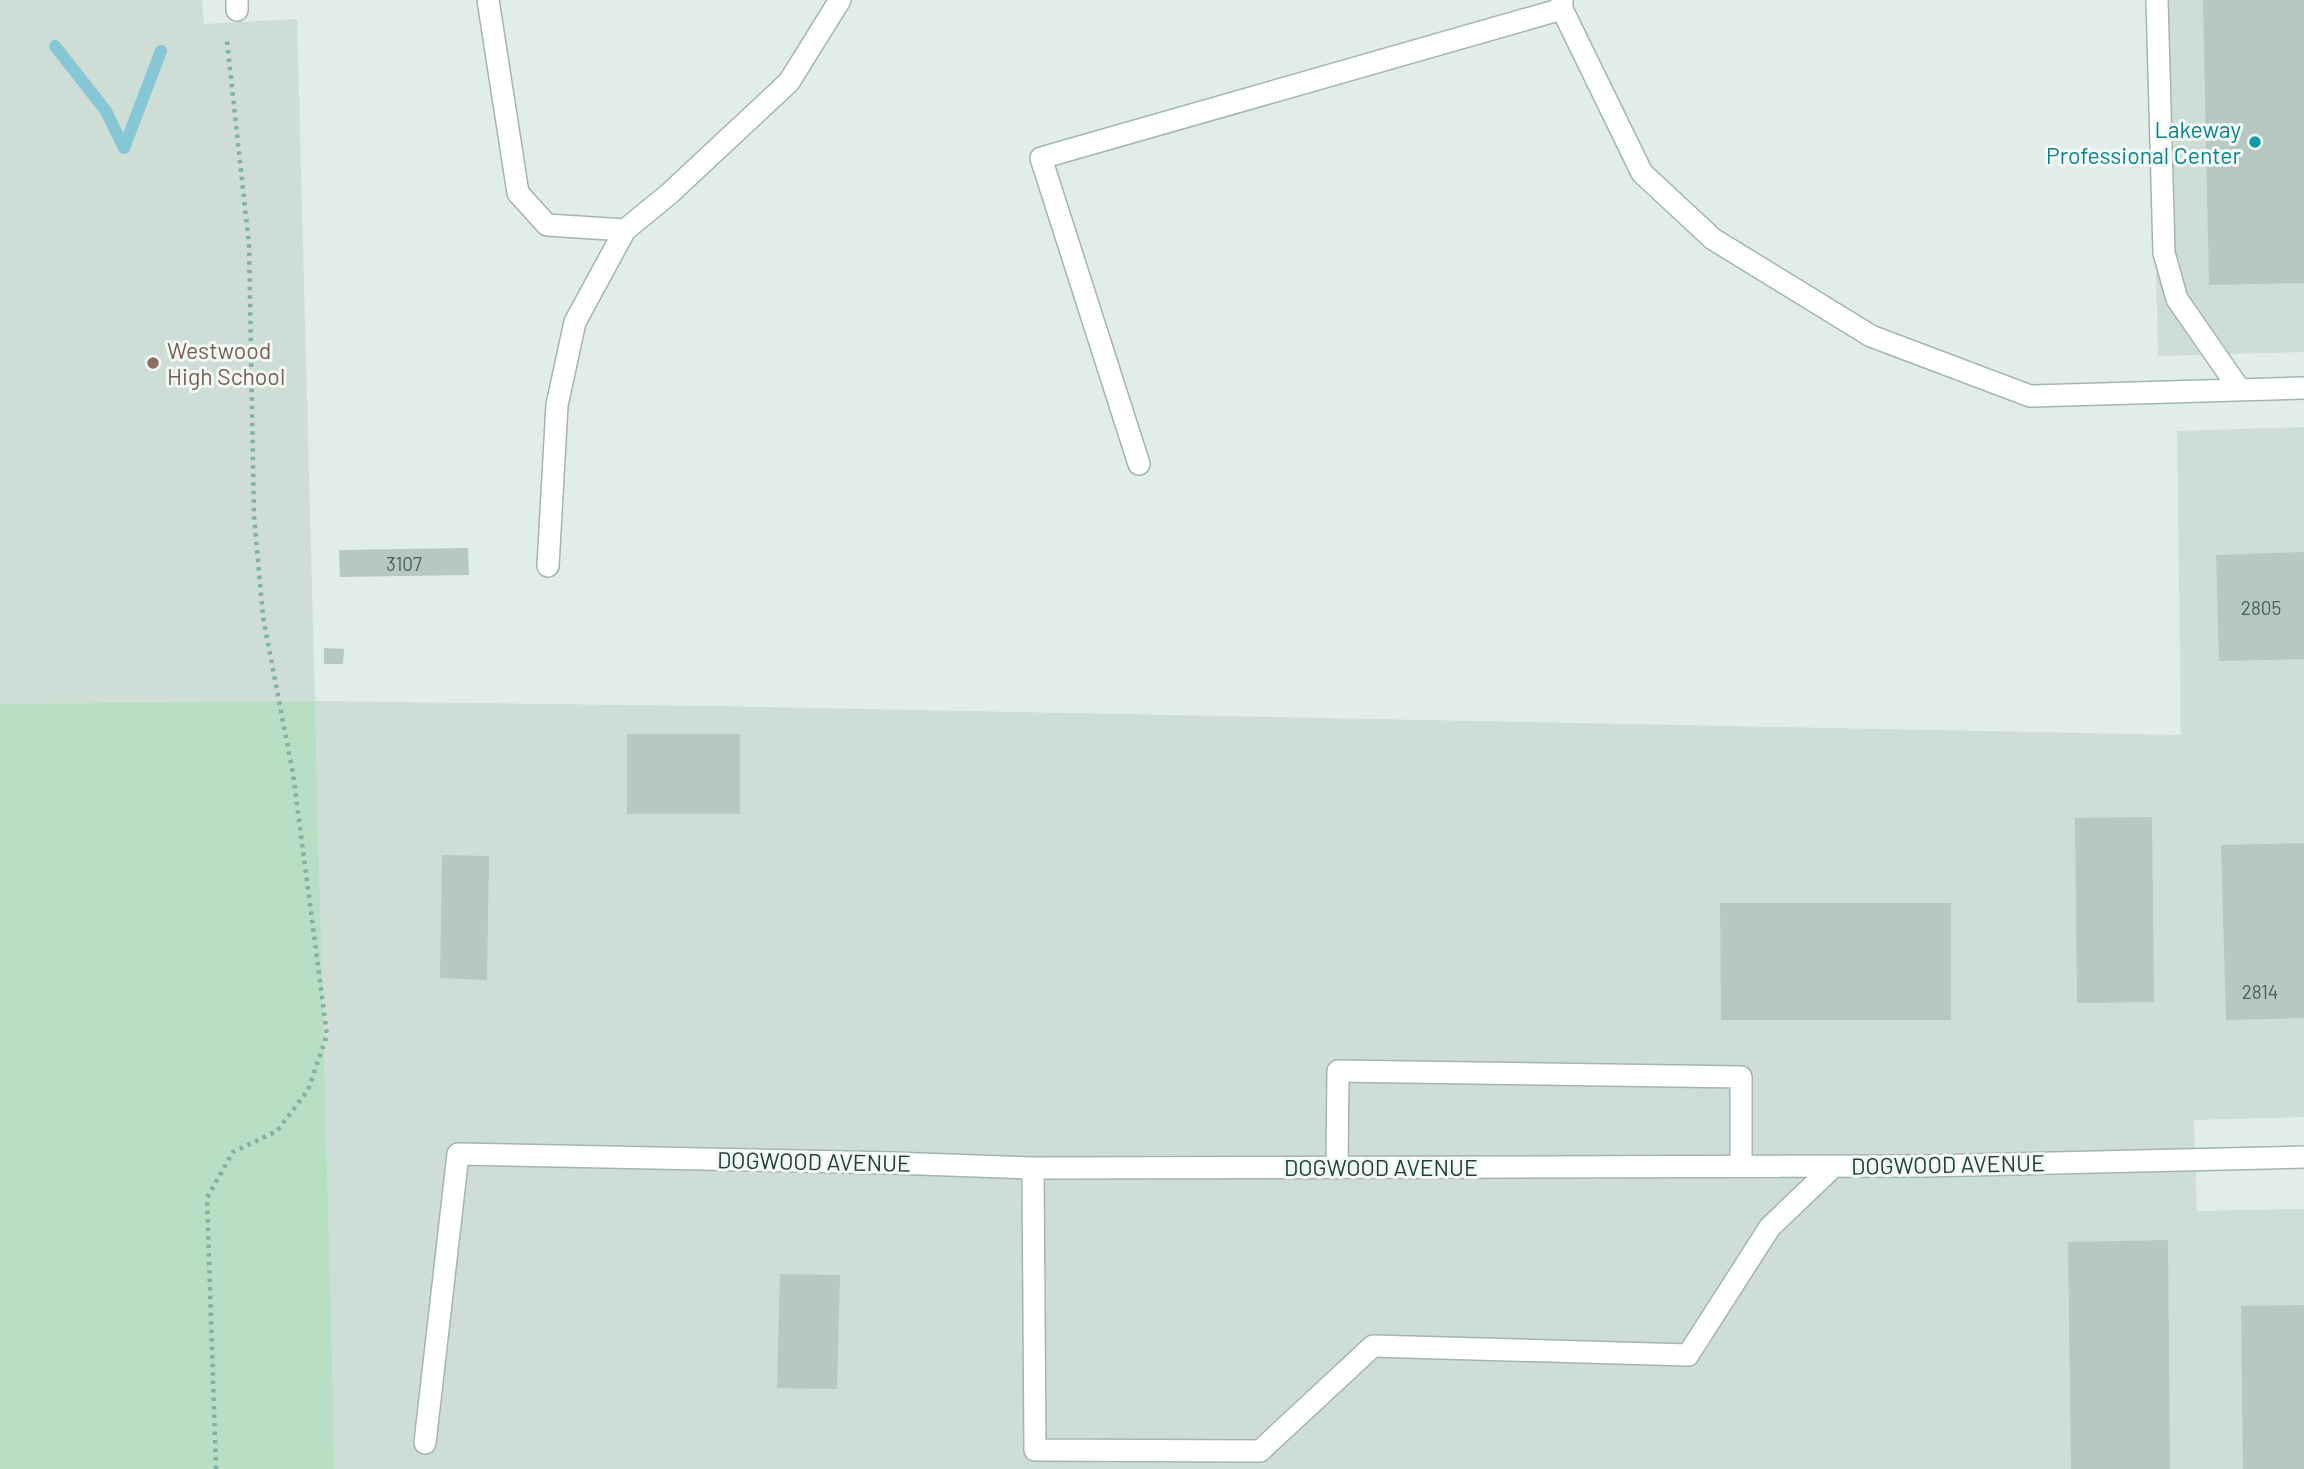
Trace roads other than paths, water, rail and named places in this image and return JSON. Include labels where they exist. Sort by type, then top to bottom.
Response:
[{"type":"street","points":[[488,0],[518,193],[547,225],[625,230]]},
{"type":"street","points":[[548,566],[557,405],[575,322],[625,230],[669,194],[789,82],[840,0]]},
{"type":"street","points":[[2157,0],[2164,253],[2177,299],[2240,390]]},
{"type":"street","points":[[1139,464],[1041,158],[1562,5],[1642,173],[1713,239],[1871,336],[2030,396],[2304,388]]},
{"type":"street","points":[[1337,1167],[1339,1071],[1741,1077],[1741,1166]]},
{"type":"street","name":"DOGWOOD AVENUE","points":[[425,1443],[458,1154],[1033,1168],[1924,1166],[2304,1157]]},
{"type":"street","points":[[1033,1168],[1035,1450],[1260,1451],[1373,1346],[1688,1355],[1770,1227],[1835,1166]]},
{"type":"waterway","points":[[55,46],[106,111],[124,148]]},
{"type":"waterway","points":[[124,148],[161,51]]},
{"type":"place","name":"Lakeway Professional Center","points":[[2255,142]]},
{"type":"place","name":"Westwood High School","points":[[153,363]]}]
